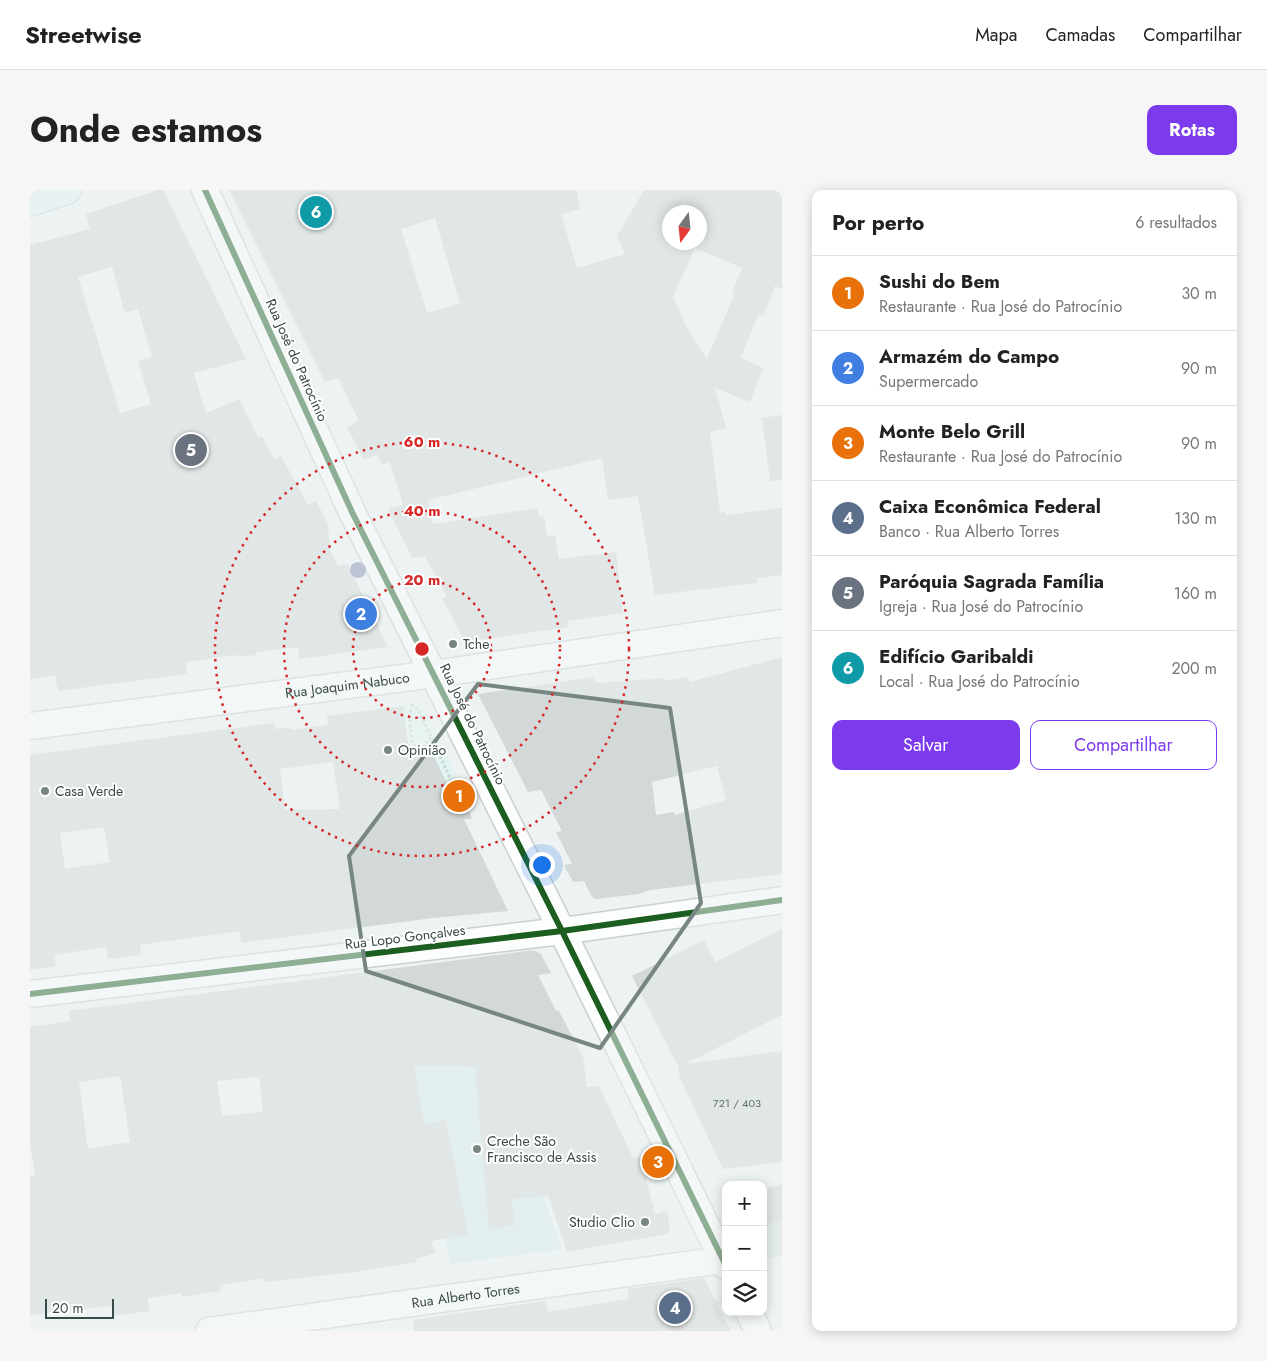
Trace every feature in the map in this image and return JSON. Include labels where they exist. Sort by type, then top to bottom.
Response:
[{"type":"main road","points":[[30,202],[67,190]]},
{"type":"street","name":"Rua José do Patrocínio","points":[[205,190],[352,512],[562,931],[722,1259]]},
{"type":"street","name":"Rua Joaquim Nabuco","points":[[30,726],[434,674],[782,623]]},
{"type":"street","name":"Rua Lopo Gonçalves","points":[[30,994],[562,931],[782,900]]},
{"type":"street","name":"Rua Alberto Torres","points":[[209,1331],[722,1263]]},
{"type":"street","points":[[751,1316],[758,1331]]},
{"type":"path","points":[[409,677],[412,704],[409,713],[414,744],[421,754]]},
{"type":"path","points":[[412,704],[420,711],[452,782]]},
{"type":"path","points":[[421,754],[430,736]]},
{"type":"path","points":[[421,754],[437,749]]},
{"type":"path","points":[[699,1296],[713,1305],[722,1324]]},
{"type":"path","points":[[713,1305],[722,1301]]},
{"type":"highlighted area","points":[[478,684],[670,708],[701,903],[600,1048],[366,971],[349,856]]},
{"type":"shaded area","name":"Opinião","points":[[422,703],[460,785],[338,795],[327,716]]},
{"type":"shaded area","name":"Creche São Francisco de Assis","points":[[497,1065],[562,1249],[450,1264],[412,1066]]},
{"type":"shaded area","points":[[782,1221],[782,1256],[767,1258],[767,1223]]},
{"type":"building","points":[[163,190],[246,359],[194,373],[206,413],[239,399],[258,437],[262,437],[274,459],[281,456],[308,505],[316,501],[328,524],[330,550],[338,566],[348,565],[388,647],[299,659],[298,647],[256,652],[256,655],[237,657],[237,655],[186,662],[187,674],[58,691],[55,675],[30,679],[30,245],[90,229],[86,214]],"holes":[[[112,267],[125,313],[138,309],[152,357],[138,361],[151,404],[120,413],[78,277]]]},
{"type":"building","points":[[229,190],[577,190],[580,209],[561,214],[577,268],[625,254],[617,236],[644,190],[782,190],[782,289],[775,286],[763,316],[758,314],[741,358],[763,368],[750,402],[715,388],[726,428],[710,432],[720,513],[726,512],[726,515],[782,508],[782,575],[757,578],[757,583],[655,595],[638,496],[608,500],[602,458],[428,500],[433,524],[537,508],[539,517],[544,516],[547,536],[555,535],[559,559],[616,552],[623,613],[568,621],[569,627],[465,642],[442,598],[447,597],[425,556],[412,558],[388,509],[403,505],[390,462],[382,465],[377,454],[364,460],[347,427],[359,421],[338,378],[325,382]],"holes":[[[662,205],[707,205],[707,250],[700,250],[742,268],[732,292],[735,293],[707,359],[686,326],[673,297],[694,250],[662,250]],[[435,218],[460,304],[427,313],[401,229]]]},
{"type":"building","points":[[782,415],[782,480],[770,481],[762,418]]},
{"type":"building","points":[[782,657],[782,874],[650,890],[639,894],[596,899],[592,897],[584,881],[573,882],[564,865],[572,864],[556,832],[562,831],[541,790],[528,792],[478,694],[594,677],[596,683],[664,678],[665,681],[688,677],[690,682]],"holes":[[[717,766],[726,800],[675,815],[674,812],[656,815],[652,782]]]},
{"type":"building","points":[[403,706],[410,757],[433,754],[448,786],[460,785],[472,819],[464,819],[508,911],[433,918],[241,943],[240,931],[140,945],[141,955],[108,959],[106,947],[54,955],[56,966],[30,970],[30,755],[274,723],[275,729],[290,727],[291,730],[328,725],[327,716]],"holes":[[[333,762],[340,809],[285,810],[280,769]],[[104,827],[110,862],[65,869],[60,833]]]},
{"type":"building","points":[[782,929],[782,1015],[685,1064],[782,1051],[782,1162],[723,1169],[680,1078],[678,1066],[632,976],[704,940],[715,962]]},
{"type":"building","points":[[534,950],[541,954],[551,973],[538,975],[556,1011],[559,1011],[583,1057],[587,1087],[599,1086],[633,1158],[643,1157],[654,1177],[646,1178],[655,1214],[667,1211],[670,1228],[667,1234],[567,1252],[548,1196],[511,1199],[515,1225],[489,1230],[475,1067],[414,1066],[424,1124],[446,1120],[468,1234],[431,1241],[436,1253],[416,1259],[417,1262],[354,1272],[265,1282],[265,1278],[220,1285],[221,1291],[182,1297],[181,1293],[148,1298],[149,1311],[128,1314],[113,1316],[111,1306],[30,1315],[30,1176],[35,1176],[30,1142],[30,1027],[70,1021],[69,1011]],"holes":[[[120,1076],[130,1142],[88,1149],[79,1082]],[[259,1077],[263,1112],[222,1116],[217,1081]]]},
{"type":"building","points":[[782,1184],[782,1221],[767,1223],[767,1188]]},
{"type":"building","points":[[704,1278],[731,1331],[414,1331],[413,1320],[545,1301],[548,1312],[629,1299],[627,1289]]},
{"type":"cycle path","points":[[205,190],[352,512],[562,931],[722,1258]]},
{"type":"cycle path","points":[[30,994],[562,931],[782,900]]},
{"type":"place","name":"Edifício Garibaldi","points":[[316,212]]},
{"type":"place","name":"Paróquia Sagrada Família","points":[[191,450]]},
{"type":"place","name":"Armazém do Campo","points":[[361,614]]},
{"type":"place","name":"Tche","points":[[453,644]]},
{"type":"place","name":"Opinião","points":[[388,750]]},
{"type":"place","name":"Casa Verde","points":[[45,791]]},
{"type":"place","name":"Sushi do Bem","points":[[459,796]]},
{"type":"place","name":"Creche São Francisco de Assis","points":[[477,1149]]},
{"type":"place","name":"Monte Belo Grill","points":[[658,1162]]},
{"type":"place","name":"Studio Clio","points":[[645,1222]]},
{"type":"place","name":"Caixa Econômica Federal","points":[[675,1308]]}]
